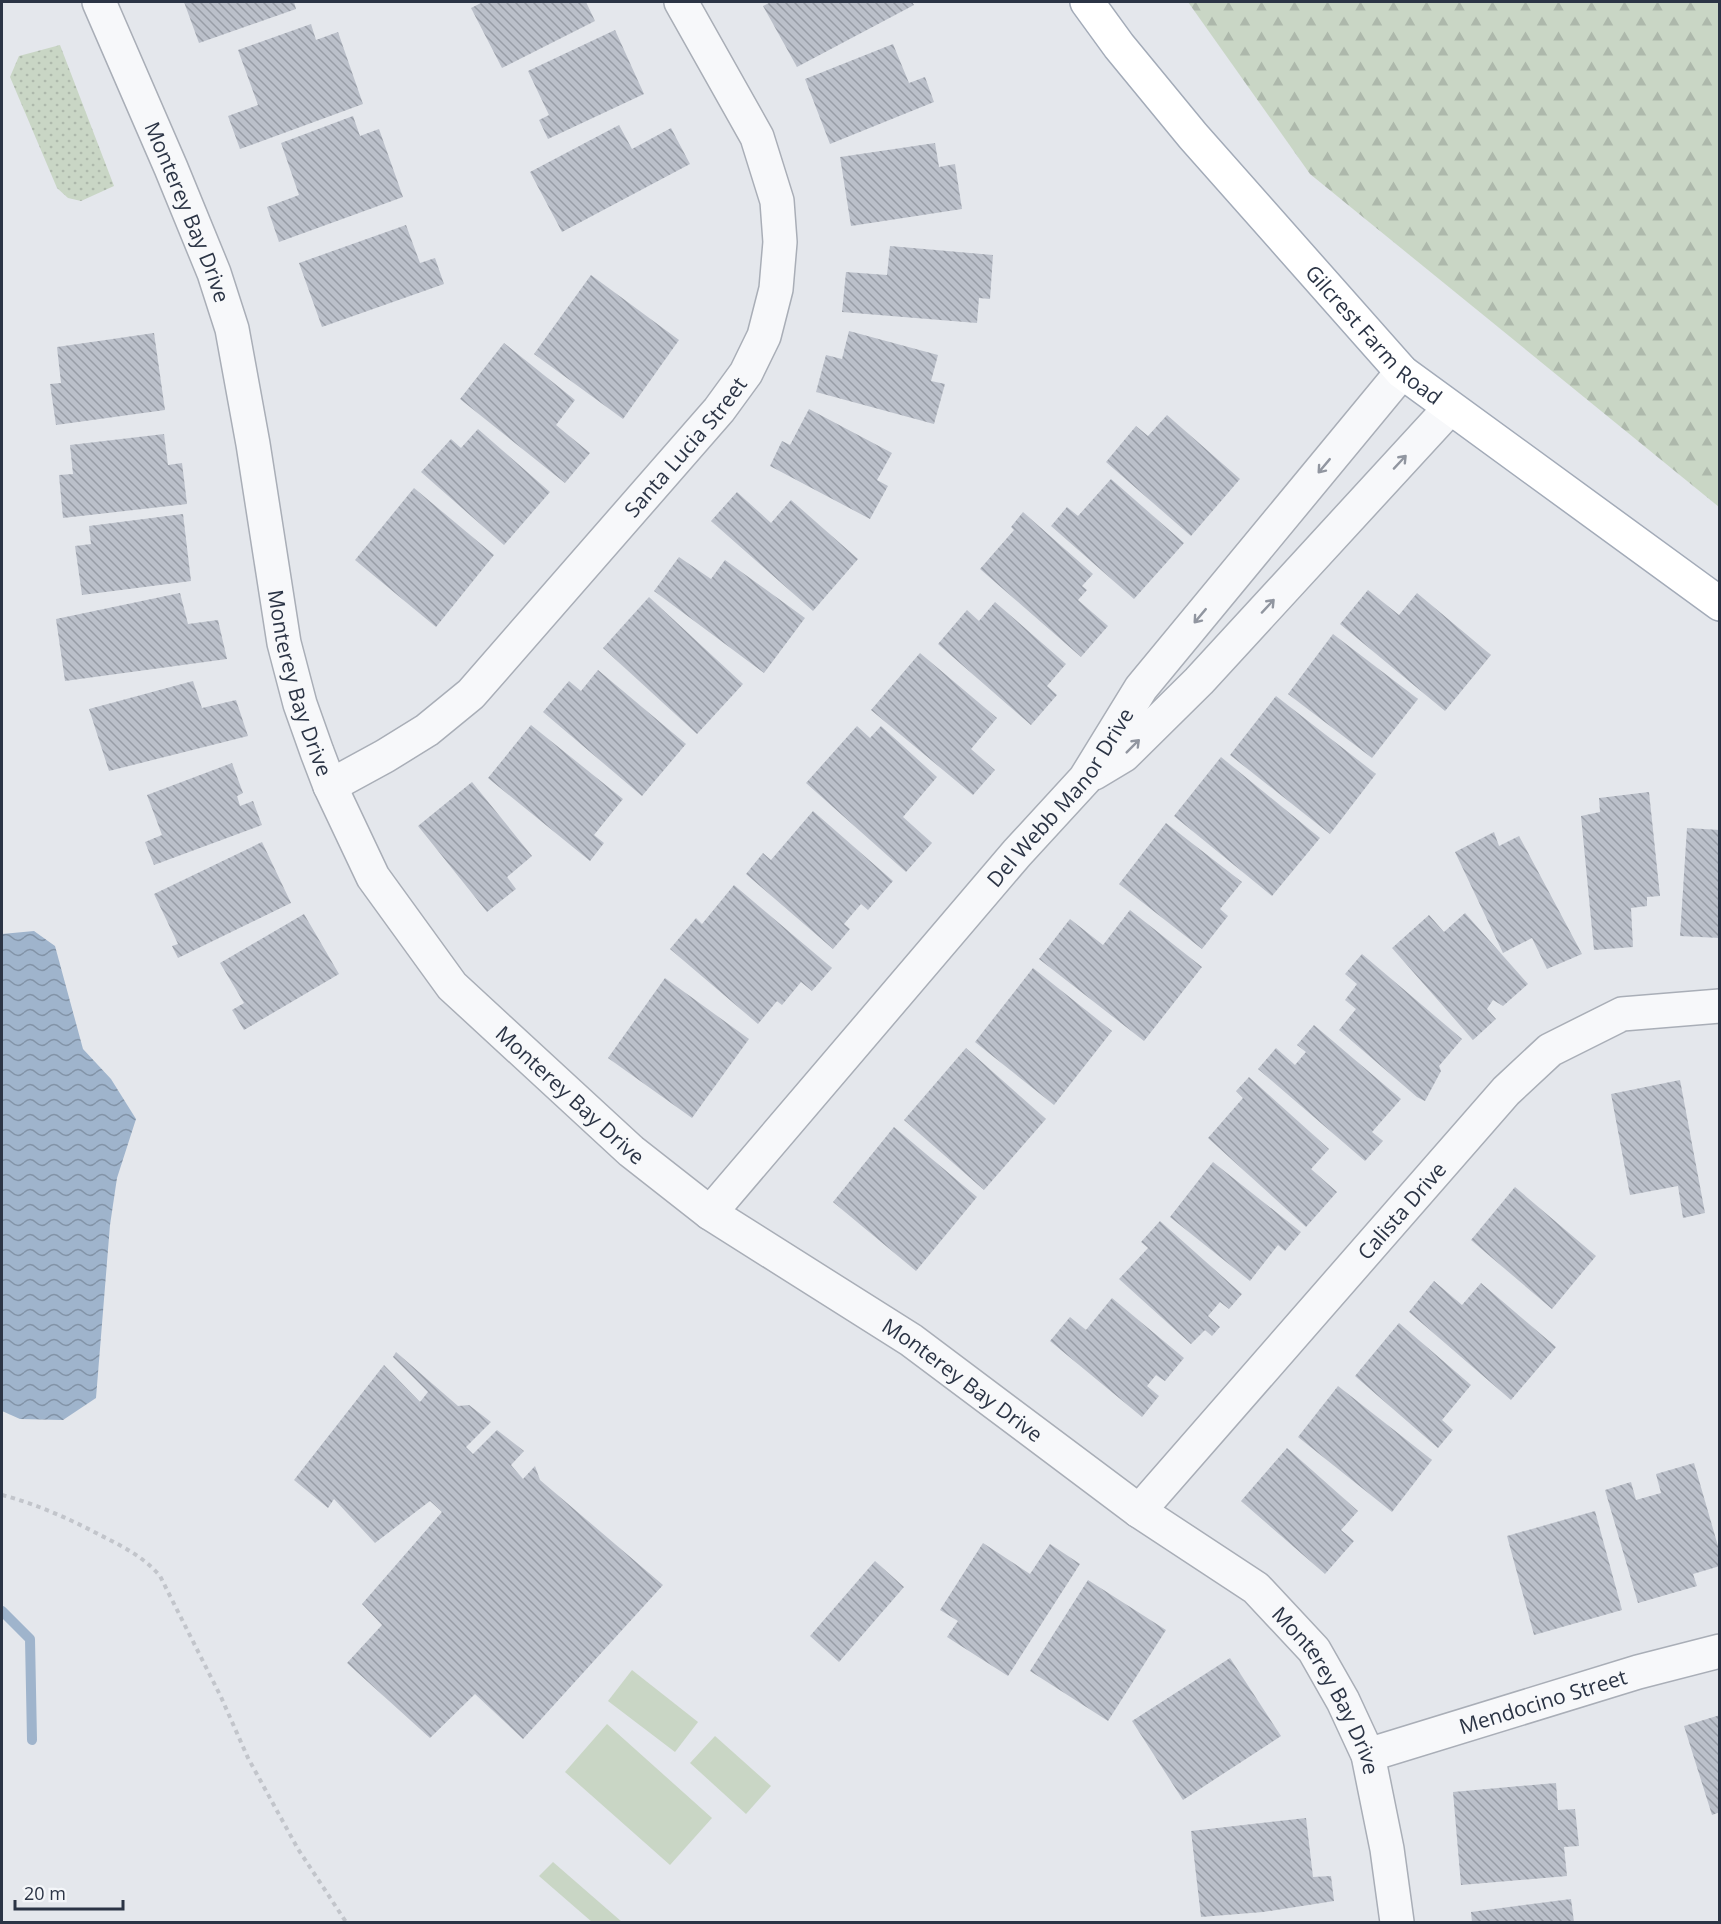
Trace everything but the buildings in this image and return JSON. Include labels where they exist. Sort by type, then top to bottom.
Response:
[{"type":"main road","name":"Gilcrest Farm Road","points":[[1087,2],[1119,46],[1193,136],[1402,372],[1719,604]]},
{"type":"street","name":"Monterey Bay Drive","points":[[99,2],[214,273],[231,329],[253,444],[284,644],[300,704],[330,786],[373,877],[452,986],[631,1151],[710,1213],[911,1341],[1140,1511],[1256,1588],[1314,1650],[1343,1701],[1368,1755],[1387,1849],[1397,1923]]},
{"type":"street","name":"Santa Lucia Street","points":[[330,786],[386,756],[419,735],[471,694],[719,410],[746,374],[764,336],[776,289],[780,242],[777,201],[757,137],[681,2]]},
{"type":"street","name":"Del Webb Manor Drive","points":[[710,1213],[1017,854],[1085,779],[1141,688],[1402,372]]},
{"type":"street","points":[[1085,779],[1124,755],[1199,681],[1450,408]]},
{"type":"street","name":"Calista Drive","points":[[1140,1511],[1506,1091],[1550,1050],[1622,1014],[1719,1006]]},
{"type":"street","name":"Mendocino Street","points":[[1368,1755],[1638,1672],[1719,1652]]},
{"type":"path","points":[[2,1495],[73,1521],[124,1547],[150,1564],[160,1576],[221,1697],[248,1758],[298,1849],[346,1923]]},
{"type":"green space","points":[[1188,2],[1719,2],[1719,507],[1310,174]]},
{"type":"green space","points":[[60,45],[114,186],[81,201],[68,198],[57,188],[10,77],[19,56]]},
{"type":"green space","points":[[632,1670],[698,1722],[675,1752],[608,1701]]},
{"type":"green space","points":[[607,1724],[712,1818],[670,1865],[565,1772]]},
{"type":"green space","points":[[715,1736],[771,1786],[746,1814],[690,1763]]},
{"type":"green space","points":[[553,1862],[622,1922],[592,1922],[539,1876]]},
{"type":"water","points":[[34,931],[55,946],[83,1049],[111,1079],[136,1119],[117,1178],[110,1225],[96,1398],[63,1420],[20,1419],[2,1411],[2,934]]},
{"type":"waterway","points":[[2,1611],[30,1639],[32,1740]]}]
